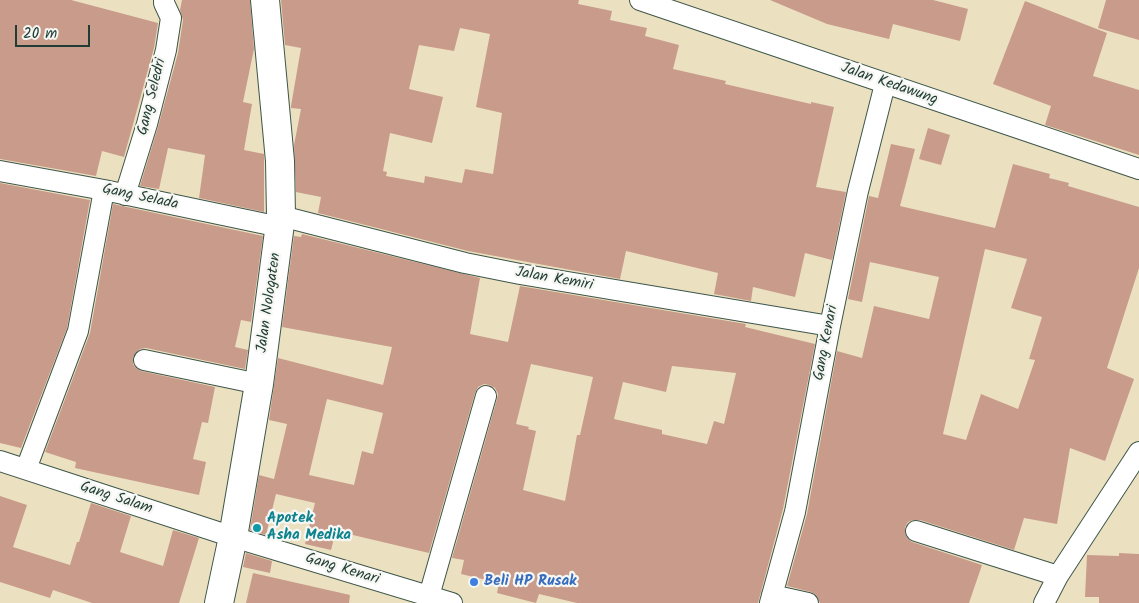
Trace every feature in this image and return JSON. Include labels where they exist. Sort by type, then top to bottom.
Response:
[{"type":"main road","name":"Jalan Nologaten","points":[[219,603],[233,536],[259,384],[281,222],[280,161],[265,0]]},
{"type":"street","name":"Gang Seledri","points":[[125,195],[148,124],[166,50],[171,18],[164,0]]},
{"type":"street","name":"Jalan Kedawung","points":[[640,0],[1139,169]]},
{"type":"street","name":"Gang Kenari","points":[[771,599],[795,512],[858,191],[885,84]]},
{"type":"street","name":"Gang Selada","points":[[0,170],[125,195],[281,222]]},
{"type":"street","points":[[26,469],[78,331],[104,190]]},
{"type":"street","name":"Jalan Kemiri","points":[[281,222],[520,274],[830,326]]},
{"type":"street","points":[[144,360],[259,384]]},
{"type":"street","points":[[429,596],[486,396]]},
{"type":"street","points":[[1044,603],[1058,576],[1139,452]]},
{"type":"street","name":"Gang Salam","points":[[0,461],[233,536]]},
{"type":"street","points":[[916,531],[1058,576]]},
{"type":"street","name":"Gang Kenari","points":[[233,536],[452,603]]},
{"type":"street","points":[[771,599],[808,603]]},
{"type":"building","points":[[0,0],[71,0],[158,23],[154,48],[124,157],[102,151],[96,176],[0,159]]},
{"type":"building","points":[[182,0],[250,0],[254,49],[243,102],[252,104],[244,150],[264,154],[264,212],[199,198],[205,155],[168,148],[159,189],[140,186],[178,53],[183,20],[180,10]]},
{"type":"building","points":[[281,0],[579,0],[578,4],[612,11],[610,20],[647,28],[645,36],[679,45],[673,69],[726,81],[725,84],[811,104],[811,102],[834,107],[816,187],[846,192],[832,260],[805,253],[795,297],[753,287],[751,301],[714,294],[718,273],[626,251],[620,279],[468,251],[318,213],[321,197],[296,192],[294,145],[301,109],[291,108],[291,106],[301,48],[285,45]],"holes":[[[460,28],[490,34],[476,107],[502,113],[493,174],[465,169],[462,183],[425,176],[424,183],[386,176],[387,172],[383,171],[390,133],[432,143],[443,97],[409,89],[419,45],[454,51]]]},
{"type":"building","points":[[770,0],[933,0],[968,9],[960,41],[893,24],[889,39],[827,24]]},
{"type":"building","points":[[1106,0],[1139,0],[1139,40],[1098,28]]},
{"type":"building","points":[[1025,1],[1107,33],[1093,76],[1139,90],[1139,155],[1045,125],[1051,106],[993,84]]},
{"type":"building","points":[[928,128],[950,135],[941,165],[919,159]]},
{"type":"building","points":[[891,144],[915,149],[900,206],[995,228],[1013,164],[1050,174],[1049,178],[1069,183],[1068,186],[1139,207],[1139,268],[1107,368],[1134,379],[1105,461],[1070,448],[1057,524],[1024,518],[1014,550],[920,520],[908,522],[905,527],[905,534],[912,542],[982,565],[969,603],[820,603],[816,595],[811,592],[787,586],[807,514],[837,351],[862,358],[874,306],[929,319],[939,277],[870,262],[862,302],[848,299],[869,196],[878,198]],"holes":[[[985,249],[1027,259],[1011,308],[1042,317],[1029,359],[1035,360],[1018,409],[981,394],[966,440],[943,434]]]},
{"type":"building","points":[[0,183],[90,200],[67,328],[21,448],[0,443]]},
{"type":"building","points":[[113,204],[263,236],[251,322],[241,320],[235,347],[248,350],[245,369],[146,348],[140,349],[133,357],[133,364],[141,371],[215,387],[208,423],[202,422],[193,459],[206,462],[199,495],[75,468],[76,462],[45,452],[90,333]]},
{"type":"building","points":[[302,234],[480,278],[470,334],[508,342],[520,286],[746,324],[745,327],[815,344],[783,509],[758,603],[577,603],[539,594],[536,603],[497,593],[499,583],[461,574],[464,560],[452,558],[498,394],[495,388],[484,384],[478,387],[475,393],[429,553],[336,531],[331,550],[305,544],[315,503],[276,494],[266,535],[250,530],[259,475],[274,479],[287,424],[269,420],[278,358],[383,385],[392,347],[282,327],[294,236],[301,237]],"holes":[[[531,364],[593,377],[580,435],[577,435],[565,501],[523,490],[536,431],[516,424]],[[672,366],[736,373],[724,424],[714,421],[707,444],[662,434],[662,430],[614,419],[623,382],[666,392]],[[327,399],[383,413],[373,454],[362,451],[354,485],[309,475]]]},
{"type":"building","points":[[0,496],[27,505],[13,547],[70,565],[91,503],[131,516],[120,552],[163,566],[173,530],[199,538],[179,603],[92,603],[53,590],[50,598],[0,582]]},
{"type":"building","points":[[246,553],[272,561],[270,573],[243,567]]},
{"type":"building","points":[[1119,553],[1139,554],[1139,603],[1099,603],[1099,597],[1085,597],[1087,555],[1119,556]]},
{"type":"building","points":[[253,573],[350,595],[349,603],[246,603]]},
{"type":"place","name":"Apotek Asha Medika","points":[[257,528]]},
{"type":"place","name":"Beli HP Rusak","points":[[474,582]]}]
